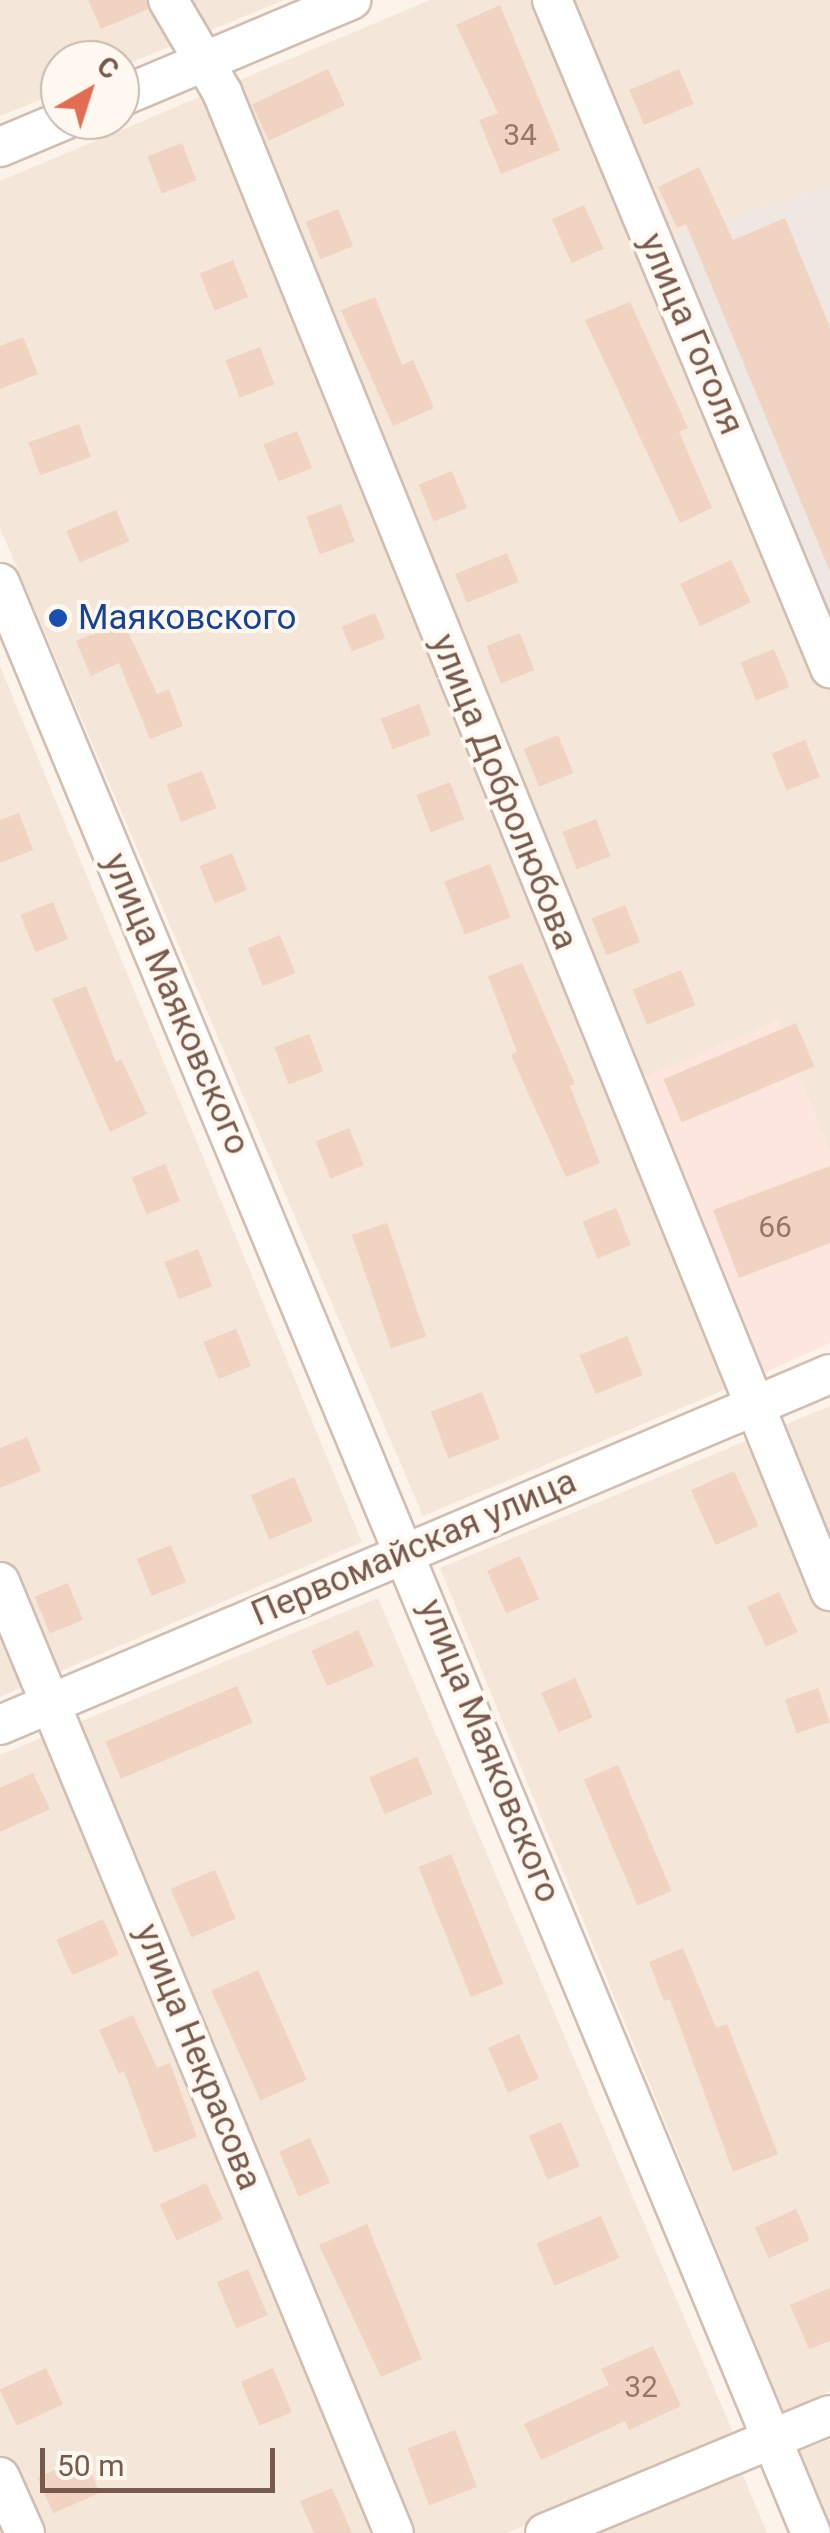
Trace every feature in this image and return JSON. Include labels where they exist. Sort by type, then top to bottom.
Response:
[{"type":"street","name":"улица Добролюбова","points":[[168,0],[222,92],[830,1590]]},
{"type":"street","points":[[140,89],[351,0]]},
{"type":"street","name":"улица Гоголя","points":[[552,0],[830,668]]},
{"type":"street","points":[[0,147],[40,130]]},
{"type":"street","name":"улица Маяковского","points":[[0,583],[406,1549],[811,2533]]},
{"type":"street","name":"Первомайская улица","points":[[0,1725],[406,1549],[830,1374]]},
{"type":"street","name":"улица Некрасова","points":[[0,1582],[394,2533]]},
{"type":"street","points":[[545,2533],[830,2415]]},
{"type":"street","points":[[0,2476],[25,2533]]},
{"type":"shaded area","points":[[0,0],[284,0],[140,59],[140,40],[40,40],[40,100],[0,116]]},
{"type":"shaded area","points":[[430,0],[830,0],[830,185],[650,244],[830,665],[830,1151],[777,1020],[755,1377],[423,1516],[0,528],[0,181],[97,140],[140,140],[140,122]]},
{"type":"shaded area","points":[[830,185],[830,665],[650,244]]},
{"type":"shaded area","points":[[0,666],[362,1542],[0,1697]]},
{"type":"shaded area","points":[[777,1020],[830,1151],[830,1343],[755,1377],[633,1082]]},
{"type":"shaded area","points":[[830,1406],[830,2391],[783,2412],[440,1568]]},
{"type":"shaded area","points":[[378,1598],[735,2437],[506,2533],[0,2533],[0,1755]]},
{"type":"shaded area","points":[[830,2439],[830,2533],[823,2533],[789,2456]]},
{"type":"shaded area","points":[[742,2473],[767,2533],[598,2533]]},
{"type":"building","points":[[88,0],[146,0],[148,9],[101,29]]},
{"type":"building","points":[[500,5],[560,150],[501,174],[479,120],[498,113],[456,25]]},
{"type":"building","points":[[328,69],[345,105],[269,141],[252,104]]},
{"type":"building","points":[[679,69],[694,104],[644,125],[629,90]]},
{"type":"building","points":[[182,143],[196,180],[162,194],[147,156]]},
{"type":"building","points":[[699,167],[733,240],[785,218],[830,327],[830,572],[686,224],[677,228],[658,187]]},
{"type":"building","points":[[584,205],[604,249],[572,263],[552,219]]},
{"type":"building","points":[[338,209],[353,246],[321,259],[306,222]]},
{"type":"building","points":[[233,260],[248,297],[215,311],[200,273]]},
{"type":"building","points":[[375,297],[402,365],[413,360],[434,408],[393,426],[341,310]]},
{"type":"building","points":[[630,302],[688,428],[679,432],[712,508],[680,523],[585,320]]},
{"type":"building","points":[[23,337],[38,374],[0,389],[0,346]]},
{"type":"building","points":[[260,347],[274,384],[240,398],[225,360]]},
{"type":"building","points":[[79,424],[91,457],[40,475],[28,442]]},
{"type":"building","points":[[297,431],[312,468],[279,482],[264,444]]},
{"type":"building","points":[[452,471],[467,508],[434,522],[419,484]]},
{"type":"building","points":[[341,504],[355,542],[320,554],[306,517]]},
{"type":"building","points":[[116,510],[129,541],[80,562],[66,531]]},
{"type":"building","points":[[507,553],[519,582],[467,603],[455,574]]},
{"type":"building","points":[[731,560],[751,603],[700,626],[680,584]]},
{"type":"building","points":[[375,613],[385,638],[352,652],[342,626]]},
{"type":"building","points":[[123,621],[157,694],[169,689],[183,726],[150,739],[119,663],[91,676],[76,641]]},
{"type":"building","points":[[520,633],[534,670],[501,683],[486,646]]},
{"type":"building","points":[[774,649],[789,687],[756,701],[741,662]]},
{"type":"building","points":[[419,704],[431,735],[393,750],[381,719]]},
{"type":"building","points":[[558,735],[573,773],[539,787],[524,749]]},
{"type":"building","points":[[805,740],[820,777],[787,791],[772,753]]},
{"type":"building","points":[[202,771],[216,808],[181,822],[167,785]]},
{"type":"building","points":[[450,782],[464,819],[431,832],[416,795]]},
{"type":"building","points":[[19,813],[33,850],[0,863],[0,820]]},
{"type":"building","points":[[596,819],[610,856],[577,869],[562,832]]},
{"type":"building","points":[[232,853],[247,890],[215,903],[200,866]]},
{"type":"building","points":[[490,864],[510,917],[465,935],[444,882]]},
{"type":"building","points":[[53,902],[68,939],[36,952],[21,915]]},
{"type":"building","points":[[625,905],[640,942],[607,956],[592,918]]},
{"type":"building","points":[[280,935],[295,973],[263,986],[248,948]]},
{"type":"building","points":[[522,963],[575,1084],[570,1086],[600,1163],[566,1177],[511,1055],[517,1052],[488,976]]},
{"type":"building","points":[[681,970],[695,1005],[647,1025],[633,989]]},
{"type":"building","points":[[86,986],[116,1062],[121,1059],[147,1114],[110,1132],[52,999]]},
{"type":"building","points":[[796,1023],[814,1066],[682,1123],[663,1079]]},
{"type":"building","points":[[309,1034],[323,1071],[289,1085],[274,1047]]},
{"type":"building","points":[[349,1128],[364,1165],[331,1179],[316,1141]]},
{"type":"building","points":[[165,1164],[180,1201],[147,1215],[132,1177]]},
{"type":"building","points":[[830,1166],[830,1243],[739,1278],[713,1210]]},
{"type":"building","points":[[616,1208],[631,1245],[598,1259],[583,1221]]},
{"type":"building","points":[[387,1223],[426,1336],[391,1349],[352,1235]]},
{"type":"building","points":[[198,1249],[212,1286],[179,1299],[164,1262]]},
{"type":"building","points":[[236,1329],[251,1366],[219,1379],[204,1342]]},
{"type":"building","points":[[627,1336],[643,1375],[595,1394],[580,1355]]},
{"type":"building","points":[[482,1392],[500,1439],[449,1458],[431,1412]]},
{"type":"building","points":[[27,1437],[41,1471],[0,1488],[0,1448]]},
{"type":"building","points":[[734,1471],[758,1526],[715,1545],[691,1490]]},
{"type":"building","points":[[294,1477],[313,1521],[269,1540],[251,1495]]},
{"type":"building","points":[[171,1545],[186,1582],[152,1596],[137,1559]]},
{"type":"building","points":[[520,1556],[539,1599],[506,1614],[487,1571]]},
{"type":"building","points":[[68,1583],[83,1620],[50,1634],[35,1596]]},
{"type":"building","points":[[779,1592],[798,1632],[766,1647],[747,1607]]},
{"type":"building","points":[[358,1630],[374,1666],[327,1686],[311,1651]]},
{"type":"building","points":[[575,1678],[592,1717],[559,1732],[541,1693]]},
{"type":"building","points":[[237,1686],[253,1723],[121,1779],[105,1742]]},
{"type":"building","points":[[818,1688],[830,1722],[797,1733],[785,1699]]},
{"type":"building","points":[[417,1757],[433,1794],[385,1814],[369,1777]]},
{"type":"building","points":[[618,1765],[672,1891],[637,1906],[584,1779]]},
{"type":"building","points":[[33,1773],[50,1809],[0,1832],[0,1788]]},
{"type":"building","points":[[451,1854],[503,1984],[471,1997],[419,1867]]},
{"type":"building","points":[[215,1870],[236,1919],[192,1938],[171,1889]]},
{"type":"building","points":[[103,1919],[119,1955],[72,1975],[56,1940]]},
{"type":"building","points":[[683,1948],[716,2028],[727,2024],[778,2154],[733,2172],[670,1999],[664,2001],[649,1962]]},
{"type":"building","points":[[258,1970],[307,2080],[260,2100],[211,1991]]},
{"type":"building","points":[[133,2015],[157,2068],[170,2063],[197,2137],[154,2153],[124,2071],[119,2074],[99,2030]]},
{"type":"building","points":[[519,2034],[539,2079],[508,2093],[488,2048]]},
{"type":"building","points":[[561,2122],[580,2166],[548,2180],[529,2136]]},
{"type":"building","points":[[310,2138],[330,2183],[299,2197],[279,2152]]},
{"type":"building","points":[[206,2183],[223,2219],[177,2241],[160,2205]]},
{"type":"building","points":[[796,2209],[810,2240],[769,2258],[755,2227]]},
{"type":"building","points":[[601,2216],[619,2258],[555,2286],[537,2243]]},
{"type":"building","points":[[367,2224],[422,2359],[381,2377],[319,2245]]},
{"type":"building","points":[[248,2269],[268,2315],[236,2328],[217,2282]]},
{"type":"building","points":[[830,2288],[830,2341],[809,2349],[790,2305]]},
{"type":"building","points":[[653,2346],[681,2406],[629,2430],[625,2421],[541,2460],[524,2424],[609,2385],[601,2369]]},
{"type":"building","points":[[46,2368],[63,2404],[17,2426],[0,2389]]},
{"type":"building","points":[[273,2368],[292,2412],[260,2426],[241,2382]]},
{"type":"building","points":[[455,2430],[477,2487],[429,2505],[407,2448]]},
{"type":"building","points":[[84,2457],[100,2493],[53,2513],[37,2478]]},
{"type":"building","points":[[332,2488],[352,2533],[314,2533],[300,2501]]},
{"type":"place","name":"Маяковского","points":[[58,618]]}]
